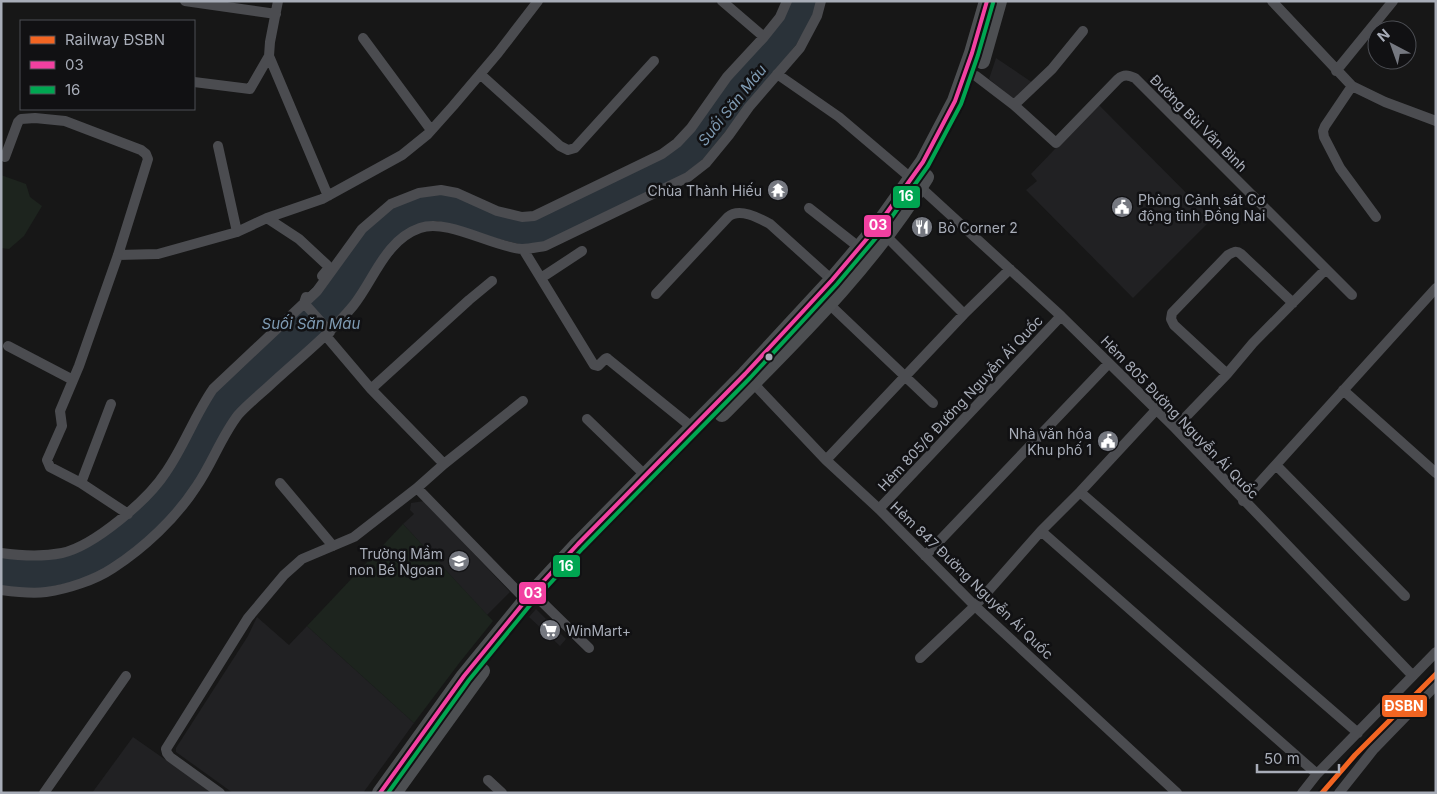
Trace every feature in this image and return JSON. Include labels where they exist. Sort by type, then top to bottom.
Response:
[{"type":"main road","points":[[971,73],[987,1]]},
{"type":"main road","points":[[380,793],[464,676],[533,600],[753,383],[829,304],[886,236],[916,183],[923,162],[971,73],[992,29],[999,1]]},
{"type":"main road","points":[[394,793],[533,600],[578,544],[693,428],[832,280],[916,183]]},
{"type":"street","points":[[185,1],[276,14]]},
{"type":"street","points":[[195,82],[250,89],[269,56],[278,1]]},
{"type":"street","points":[[118,255],[158,254],[237,232],[267,218],[328,196],[402,155],[431,130],[480,74],[538,1]]},
{"type":"street","points":[[722,1],[764,37]]},
{"type":"street","points":[[1,553],[37,556],[64,552],[93,540],[128,514],[156,487],[167,472],[213,389],[317,291],[362,229],[391,204],[419,193],[441,190],[457,192],[497,210],[522,218],[534,216],[662,154],[677,143],[691,128],[727,77],[780,17],[787,1]]},
{"type":"street","points":[[1,590],[23,593],[45,592],[78,585],[113,569],[173,518],[197,486],[239,415],[328,334],[354,304],[386,254],[403,238],[420,228],[437,225],[523,249],[545,246],[688,177],[706,163],[730,135],[749,107],[800,48],[817,16],[821,1]]},
{"type":"street","points":[[1272,1],[1352,86],[1385,102],[1436,122]]},
{"type":"street","points":[[1336,71],[1393,1]]},
{"type":"street","points":[[1014,106],[1052,69],[1083,31]]},
{"type":"street","points":[[363,38],[431,130]]},
{"type":"street","points":[[269,56],[328,196]]},
{"type":"street","points":[[480,74],[560,146],[568,150],[575,148],[654,61]]},
{"type":"street","name":"Đường Bùi Văn Bình","points":[[971,73],[1014,106],[1056,143],[1118,79],[1126,75],[1134,78],[1352,295]]},
{"type":"street","name":"Hẻm 805 Đường Nguyễn Ái Quốc","points":[[777,74],[839,117],[916,183],[1061,316],[1175,428],[1412,675]]},
{"type":"street","points":[[1352,86],[1325,126],[1323,132],[1340,168],[1376,217]]},
{"type":"street","points":[[5,156],[21,118],[35,118],[65,121],[142,150],[148,159],[118,255],[60,411],[62,426],[47,460],[50,467],[81,483],[128,514]]},
{"type":"street","points":[[218,146],[237,232]]},
{"type":"street","points":[[809,208],[860,248]]},
{"type":"street","points":[[656,294],[728,217],[738,212],[761,219],[770,224],[832,280]]},
{"type":"street","points":[[267,218],[299,239],[327,265],[327,270],[309,292],[304,303]]},
{"type":"street","points":[[886,236],[964,314]]},
{"type":"street","points":[[523,249],[594,365],[598,366],[607,358],[693,428]]},
{"type":"street","points":[[1227,374],[1174,325],[1171,319],[1172,313],[1234,251],[1241,254],[1293,303]]},
{"type":"street","points":[[541,278],[582,252]]},
{"type":"street","points":[[826,460],[964,314],[1010,269]]},
{"type":"street","points":[[1175,428],[1227,374],[1253,343],[1326,270]]},
{"type":"street","points":[[371,389],[468,300],[492,281]]},
{"type":"street","points":[[1243,500],[1436,288]]},
{"type":"street","points":[[304,303],[328,334],[343,358],[444,464]]},
{"type":"street","points":[[829,304],[933,403]]},
{"type":"street","name":"Hẻm 805/6 Đường Nguyễn Ái Quốc","points":[[879,509],[1061,316]]},
{"type":"street","points":[[8,346],[73,380]]},
{"type":"street","points":[[925,556],[1109,363]]},
{"type":"street","name":"Hẻm 847 Đường Nguyễn Ái Quốc","points":[[753,383],[826,460],[879,509],[976,606],[1177,793]]},
{"type":"street","points":[[1343,390],[1436,473]]},
{"type":"street","points":[[220,793],[170,757],[166,753],[166,749],[248,618],[293,566],[302,559],[344,542],[362,532],[523,401]]},
{"type":"street","points":[[81,483],[111,404]]},
{"type":"street","points":[[920,658],[976,606],[1041,531],[1156,410]]},
{"type":"street","points":[[587,419],[646,476]]},
{"type":"street","points":[[1276,465],[1405,596]]},
{"type":"street","points":[[280,483],[334,546]]},
{"type":"street","points":[[417,488],[533,600],[589,648]]},
{"type":"street","points":[[1080,492],[1358,732]]},
{"type":"street","points":[[1041,531],[1317,774]]},
{"type":"street","points":[[1302,793],[1317,774],[1436,652]]},
{"type":"street","points":[[44,793],[126,676]]},
{"type":"street","points":[[1339,793],[1374,749],[1436,685]]},
{"type":"street","points":[[488,780],[502,793]]},
{"type":"shaded area","points":[[996,58],[1033,83],[1014,100],[989,79]]},
{"type":"shaded area","name":"Phòng Cảnh sát Cơ động tỉnh Đồng Nai","points":[[1098,104],[1212,219],[1133,298],[1026,190],[1037,181],[1031,174]]},
{"type":"shaded area","points":[[1,175],[26,184],[30,197],[42,206],[24,236],[9,249],[1,248]]},
{"type":"shaded area","name":"Trường Mầm non Bé Ngoan","points":[[424,501],[510,592],[487,615],[403,524],[414,514],[410,510],[411,503]]},
{"type":"shaded area","points":[[403,524],[493,621],[414,723],[307,626]]},
{"type":"shaded area","name":"WinMart+","points":[[536,609],[566,639],[560,646],[529,617]]},
{"type":"shaded area","points":[[257,617],[289,645],[307,626],[414,723],[363,793],[233,793],[176,752],[176,748],[248,636]]},
{"type":"shaded area","points":[[133,737],[213,793],[92,793]]},
{"type":"water","name":"Suối Săn Máu","points":[[791,1],[817,1],[814,15],[796,45],[703,159],[685,174],[544,242],[523,245],[437,221],[419,224],[330,326],[249,399],[194,484],[170,516],[140,543],[110,566],[77,581],[45,588],[23,589],[1,586],[1,557],[65,557],[95,543],[130,517],[217,391],[364,233],[393,207],[420,197],[441,194],[455,196],[521,221],[666,156],[730,80]]},
{"type":"rail line","name":"ĐSBN","points":[[1322,793],[1355,755],[1436,674]]},
{"type":"transit line","name":"03","points":[[380,793],[464,676],[526,600],[578,544],[745,374],[832,280],[876,228],[923,162],[955,101],[972,53],[987,1]]},
{"type":"transit line","name":"16","points":[[388,793],[469,680],[531,604],[583,548],[750,378],[837,284],[881,232],[928,166],[961,104],[993,3]]},
{"type":"place","name":"Chùa Thành Hiếu","points":[[778,190]]},
{"type":"place","name":"Phòng Cảnh sát Cơ động tỉnh Đồng Nai","points":[[1122,207]]},
{"type":"place","name":"Bò Corner 2","points":[[922,227]]},
{"type":"place","name":"Nhà văn hóa Khu phố 1","points":[[1108,441]]},
{"type":"place","name":"Trường Mầm non Bé Ngoan","points":[[459,561]]},
{"type":"place","name":"WinMart+","points":[[550,630]]}]
